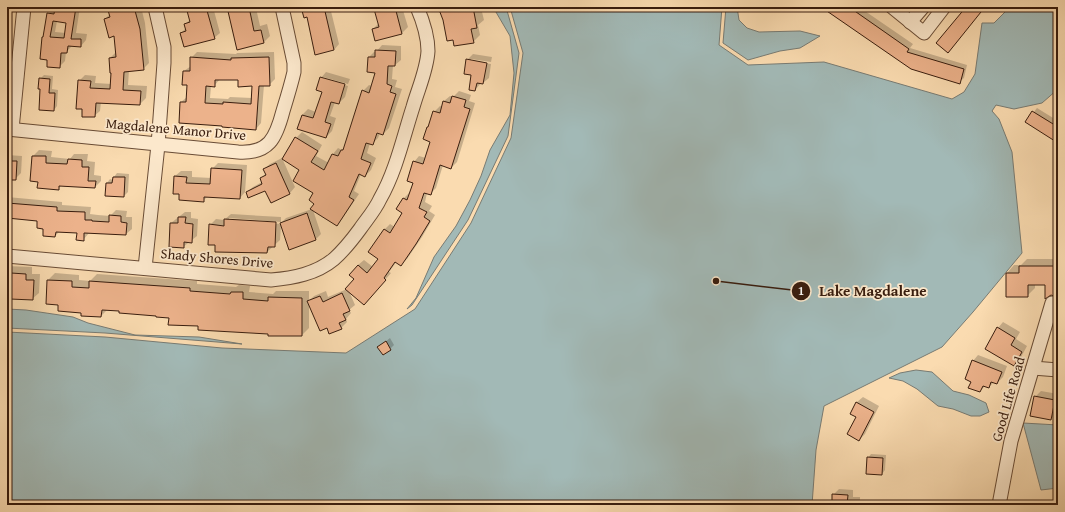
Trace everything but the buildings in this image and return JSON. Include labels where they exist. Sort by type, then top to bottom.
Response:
[{"type":"street","points":[[9,129],[24,7]]},
{"type":"street","points":[[145,268],[158,145],[165,56],[155,7]]},
{"type":"street","name":"Magdalene Manor Drive","points":[[9,129],[158,145],[246,152],[259,150],[270,142],[278,130],[294,72],[294,63],[282,7]]},
{"type":"street","name":"Shady Shores Drive","points":[[7,256],[254,279],[283,279],[311,272],[322,267],[333,260],[345,248],[370,215],[386,187],[422,79],[427,59],[427,43],[424,26],[417,7]]},
{"type":"street","points":[[892,7],[924,33],[944,7]]},
{"type":"street","points":[[910,22],[923,7]]},
{"type":"street","name":"Good Life Road","points":[[999,505],[1012,441],[1052,303]]},
{"type":"street","points":[[1033,368],[1058,370]]},
{"type":"water","points":[[493,7],[506,7],[519,53],[508,136],[468,220],[412,305],[407,309],[416,298],[434,257],[456,226],[470,200],[481,176],[490,150],[510,115],[514,73],[510,36]]},
{"type":"water","points":[[510,7],[722,7],[719,45],[748,65],[824,62],[952,99],[964,92],[975,74],[982,23],[994,23],[1010,7],[1058,7],[1058,89],[1042,103],[1014,109],[996,105],[992,111],[999,119],[1012,152],[1022,253],[942,347],[824,406],[816,450],[812,505],[7,505],[7,332],[105,337],[222,348],[346,353],[415,309],[471,223],[511,138],[523,53]]},
{"type":"water","points":[[726,7],[737,7],[739,20],[747,28],[759,32],[800,31],[820,36],[800,48],[780,51],[748,60],[723,43]]},
{"type":"water","points":[[7,309],[26,310],[73,317],[88,323],[135,335],[199,337],[242,344],[105,333],[7,328]]},
{"type":"water","points":[[916,370],[932,372],[953,391],[969,395],[986,403],[989,412],[980,416],[971,416],[953,409],[938,406],[917,389],[903,381],[889,378],[900,373]]},
{"type":"water","points":[[1023,423],[1058,425],[1058,488],[1041,490]]},
{"type":"place","name":"Lake Magdalene","points":[[716,281]]}]
